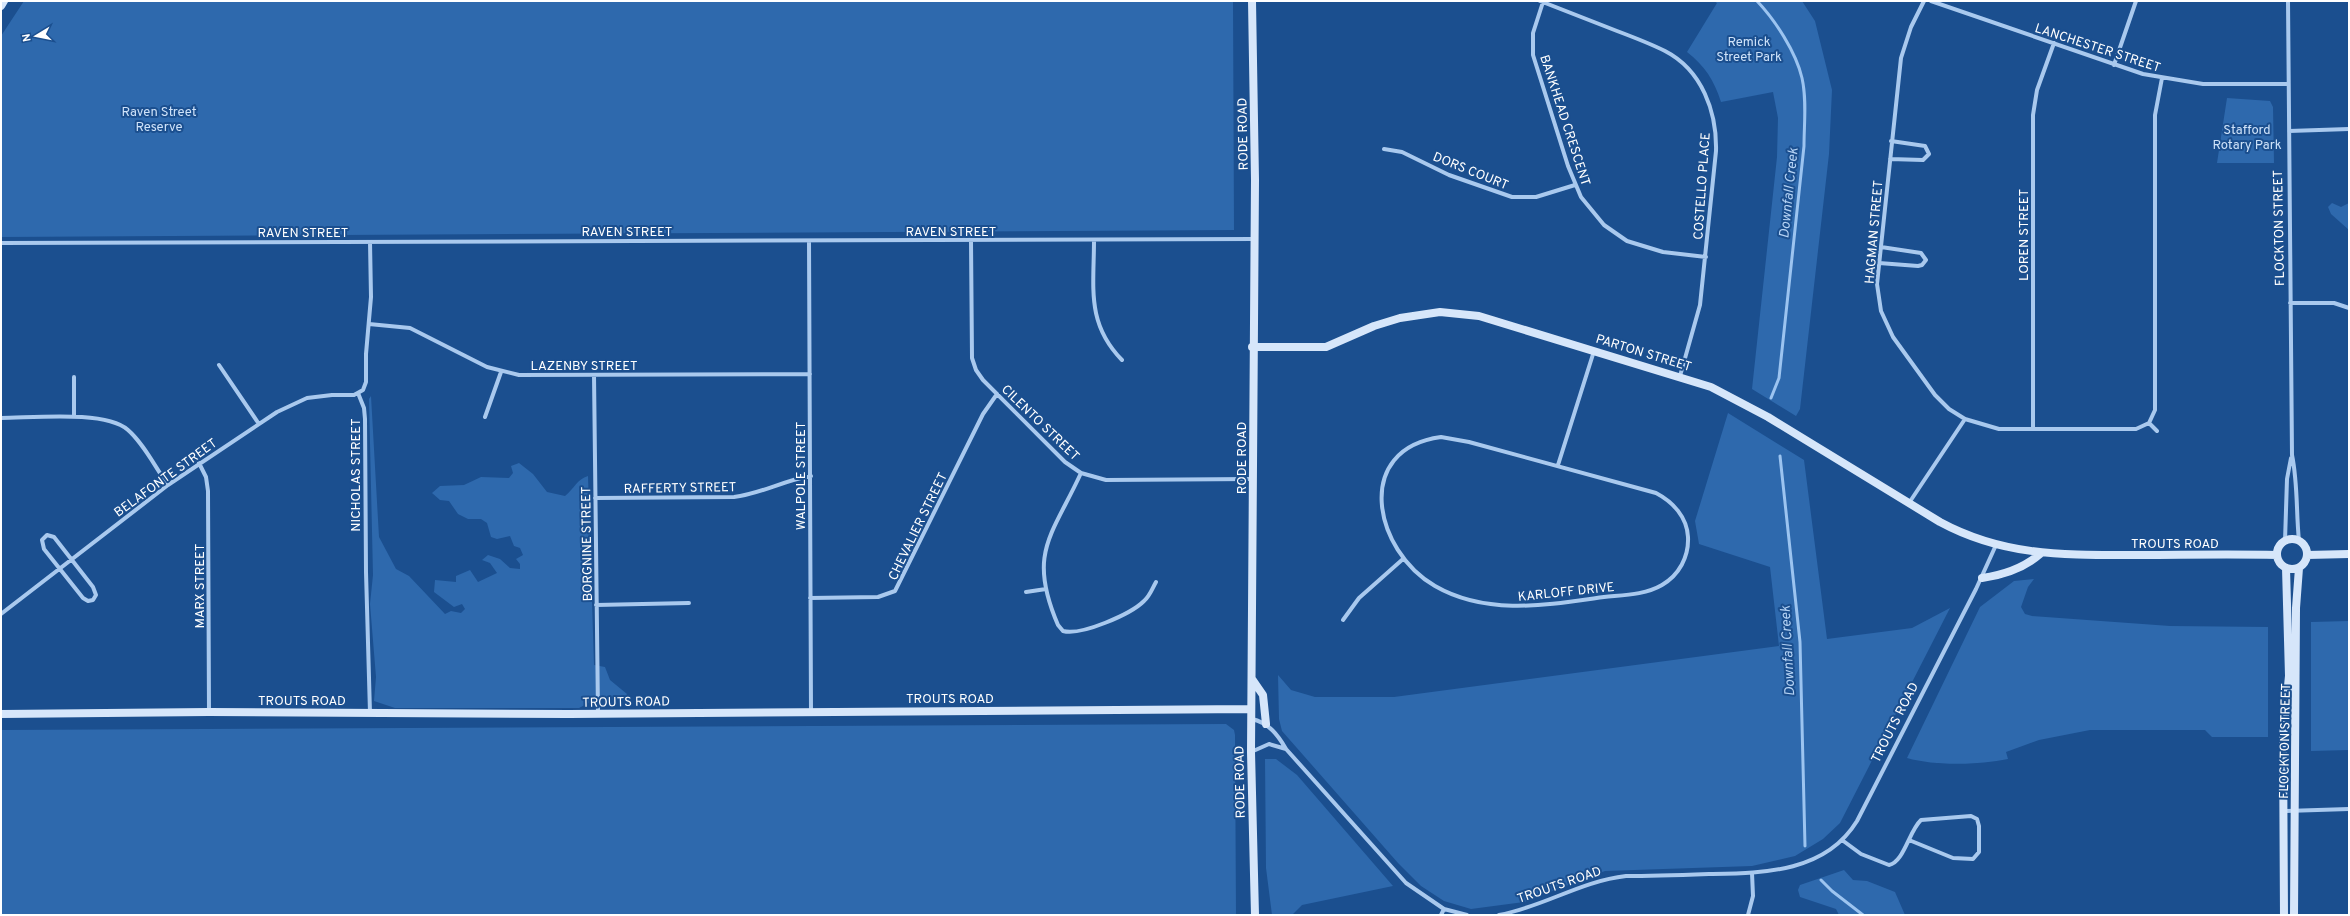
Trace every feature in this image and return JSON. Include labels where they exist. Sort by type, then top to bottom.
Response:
[{"type":"street","points":[[1,6],[4,1]]},
{"type":"street","name":"RODE ROAD","points":[[1252,1],[1254,239],[1252,347],[1253,480],[1251,752],[1254,915]]},
{"type":"street","name":"HAGMAN STREET","points":[[1924,1],[1911,27],[1901,58],[1891,141],[1877,284],[1879,301],[1888,327],[1935,395],[1949,409],[1965,419],[1999,429],[2136,429],[2149,423]]},
{"type":"street","name":"LANCHESTER STREET","points":[[1931,1],[2114,65],[2162,78],[2203,84],[2288,84]]},
{"type":"street","points":[[2114,65],[2136,1]]},
{"type":"street","name":"FLOCKTON STREET","points":[[2288,1],[2292,455],[2296,477],[2296,520],[2299,541]]},
{"type":"street","name":"BANKHEAD CRESCENT","points":[[1542,2],[1532,34],[1533,55],[1575,185],[1595,216],[1616,234],[1627,241],[1662,252],[1706,257]]},
{"type":"street","name":"COSTELLO PLACE","points":[[1542,2],[1666,51],[1686,68],[1701,87],[1711,108],[1716,136],[1706,257],[1697,319],[1680,376]]},
{"type":"street","name":"LOREN STREET","points":[[2034,429],[2033,115],[2037,90],[2054,44]]},
{"type":"street","points":[[2157,431],[2149,423],[2155,410],[2155,123],[2162,78]]},
{"type":"street","points":[[2289,130],[2349,129]]},
{"type":"street","points":[[1890,159],[1923,160],[1929,154],[1925,146],[1891,141]]},
{"type":"street","name":"DORS COURT","points":[[1384,150],[1402,152],[1462,180],[1512,197],[1536,197],[1575,185]]},
{"type":"street","name":"RAVEN STREET","points":[[1,243],[1254,239]]},
{"type":"street","points":[[1094,240],[1094,306],[1097,321],[1104,338],[1122,360]]},
{"type":"street","name":"WALPOLE STREET","points":[[809,241],[811,710]]},
{"type":"street","name":"CILENTO STREET","points":[[971,241],[972,358],[979,376],[1066,462],[1081,473],[1096,478],[1113,480],[1253,480]]},
{"type":"street","points":[[358,393],[364,388],[366,382],[371,297],[370,242]]},
{"type":"street","points":[[1879,262],[1918,266],[1926,260],[1921,252],[1881,247]]},
{"type":"street","points":[[2290,303],[2334,303],[2349,308]]},
{"type":"street","name":"PARTON STREET","points":[[1252,347],[1326,348],[1388,321],[1413,315],[1440,312],[1467,314],[1492,319],[1680,376],[1711,387],[1745,403],[1952,529],[1996,545]]},
{"type":"street","name":"LAZENBY STREET","points":[[369,324],[410,328],[480,364],[501,372],[527,376],[810,374]]},
{"type":"street","points":[[1558,465],[1594,350]]},
{"type":"street","points":[[220,365],[259,424]]},
{"type":"street","points":[[486,418],[501,372]]},
{"type":"street","name":"BORGNINE STREET","points":[[594,375],[598,713]]},
{"type":"street","points":[[74,377],[74,417]]},
{"type":"street","name":"BELAFONTE STREET","points":[[1,614],[168,485],[287,406],[307,398],[358,393]]},
{"type":"street","name":"NICHOLAS STREET","points":[[358,393],[364,408],[365,419],[366,580],[370,713]]},
{"type":"street","name":"CHEVALIER STREET","points":[[810,598],[878,597],[895,591],[983,414],[997,394]]},
{"type":"street","points":[[1,418],[100,418],[123,426],[136,439],[168,485]]},
{"type":"street","points":[[1909,503],[1965,419]]},
{"type":"street","name":"KARLOFF DRIVE","points":[[1432,438],[1450,438],[1558,465],[1656,493],[1672,503],[1684,518],[1688,534],[1685,558],[1676,574],[1662,585],[1644,592],[1545,605],[1504,606],[1477,601],[1446,592],[1424,578],[1403,559],[1395,546],[1384,520],[1381,495],[1384,480],[1393,463],[1415,444],[1432,438]]},
{"type":"street","name":"FLOCKTON STREET","points":[[2285,541],[2287,479],[2292,455]]},
{"type":"street","name":"MARX STREET","points":[[199,463],[206,477],[208,491],[210,712]]},
{"type":"street","points":[[1081,473],[1044,551],[1042,569],[1046,589],[1058,625],[1063,631],[1071,632],[1113,619],[1145,601],[1156,582]]},
{"type":"street","name":"RAFFERTY STREET","points":[[595,498],[734,497],[752,494],[786,480],[811,476]]},
{"type":"street","points":[[44,536],[54,536],[95,589],[96,595],[93,600],[86,600],[60,569],[43,546],[42,540],[44,536]]},
{"type":"street","points":[[2285,541],[2299,541],[2305,546],[2307,555],[2305,562],[2299,568],[2286,568],[2280,563],[2277,555],[2279,547],[2285,541]]},
{"type":"street","name":"TROUTS ROAD","points":[[1499,915],[1520,910],[1592,883],[1615,878],[1752,873],[1804,864],[1822,855],[1842,840],[1857,821],[1982,578],[1996,545],[2040,554],[2277,555]]},
{"type":"street","points":[[1982,578],[1999,575],[2030,562],[2040,554]]},
{"type":"street","points":[[2307,555],[2349,554]]},
{"type":"street","points":[[1343,620],[1359,598],[1403,559]]},
{"type":"street","name":"FLOCKTON STREET","points":[[2284,915],[2283,736],[2289,676],[2286,568]]},
{"type":"street","name":"FLOCKTON STREET","points":[[2294,915],[2296,608],[2299,568]]},
{"type":"street","points":[[1026,592],[1046,589]]},
{"type":"street","points":[[596,604],[689,603]]},
{"type":"street","points":[[1252,679],[1263,694],[1266,724]]},
{"type":"street","name":"TROUTS ROAD","points":[[1,714],[210,712],[598,713],[811,710],[1251,709]]},
{"type":"street","points":[[1251,719],[1266,724],[1280,738],[1286,749],[1406,883],[1444,909],[1467,915]]},
{"type":"street","points":[[1251,752],[1269,744],[1286,749]]},
{"type":"street","points":[[2284,810],[2349,809]]},
{"type":"street","points":[[1842,840],[1861,854],[1889,865],[1898,861],[1909,840],[1919,822],[1923,820],[1971,816],[1977,819],[1979,823],[1979,852],[1973,859],[1953,858],[1909,840]]},
{"type":"street","points":[[1748,915],[1753,896],[1752,873]]},
{"type":"street","points":[[1441,915],[1444,909]]},
{"type":"green space","name":"Raven Street Reserve","points":[[24,1],[1233,1],[1234,230],[1,237],[1,36]]},
{"type":"green space","name":"Remick Street Park","points":[[1714,1],[1802,1],[1815,21],[1832,90],[1829,154],[1800,409],[1796,416],[1752,389],[1777,157],[1778,118],[1773,92],[1721,102],[1712,80],[1704,68],[1687,52],[1717,3]]},
{"type":"green space","name":"Stafford Rotary Park","points":[[2227,98],[2270,101],[2273,107],[2274,163],[2217,163]]},
{"type":"green space","points":[[2332,203],[2341,207],[2349,203],[2349,230],[2331,214],[2328,207]]},
{"type":"green space","points":[[371,396],[379,537],[396,569],[409,576],[445,614],[451,611],[461,613],[465,609],[462,604],[454,607],[434,592],[435,580],[456,582],[456,576],[470,570],[478,582],[497,573],[490,563],[482,560],[488,555],[500,559],[510,568],[520,569],[520,564],[516,559],[523,555],[520,548],[514,546],[510,536],[497,539],[491,537],[487,523],[481,519],[468,519],[458,514],[449,501],[440,500],[432,493],[440,486],[464,485],[481,477],[509,478],[513,473],[511,466],[519,463],[533,474],[547,492],[565,496],[578,482],[584,477],[588,476],[594,665],[605,667],[610,680],[627,694],[623,700],[608,700],[602,696],[579,708],[395,708],[374,701],[376,677],[370,604],[373,575],[369,399]]},
{"type":"green space","points":[[1728,413],[1804,460],[1827,639],[1912,628],[1950,608],[1840,823],[1823,839],[1795,856],[1752,866],[1605,871],[1524,902],[1471,909],[1444,901],[1421,886],[1398,863],[1282,731],[1279,719],[1278,675],[1291,690],[1315,697],[1394,697],[1779,646],[1770,567],[1699,544],[1695,521]]},
{"type":"green space","points":[[2034,579],[2028,587],[2021,607],[2025,614],[2032,616],[2170,626],[2268,627],[2268,737],[2212,737],[2205,730],[2090,730],[2039,740],[2006,752],[2008,759],[1996,761],[1957,764],[1918,761],[1907,758],[1980,607],[2014,581]]},
{"type":"green space","points":[[2349,621],[2349,750],[2311,751],[2311,622]]},
{"type":"green space","points":[[1226,724],[1234,730],[1235,735],[1236,915],[1,915],[1,730]]},
{"type":"green space","points":[[1265,759],[1276,759],[1297,775],[1393,886],[1302,905],[1292,915],[1272,915],[1266,868]]},
{"type":"green space","points":[[1844,870],[1853,880],[1867,881],[1895,892],[1905,915],[1839,915],[1836,909],[1800,897],[1798,890],[1800,885]]},
{"type":"waterway","name":"Downfall Creek","points":[[1757,1],[1771,17],[1790,47],[1802,78],[1805,103],[1804,146],[1779,378],[1771,398]]},
{"type":"waterway","name":"Downfall Creek","points":[[1780,456],[1800,642],[1805,846]]},
{"type":"waterway","name":"Downfall Creek","points":[[1821,880],[1832,891],[1863,915]]}]
